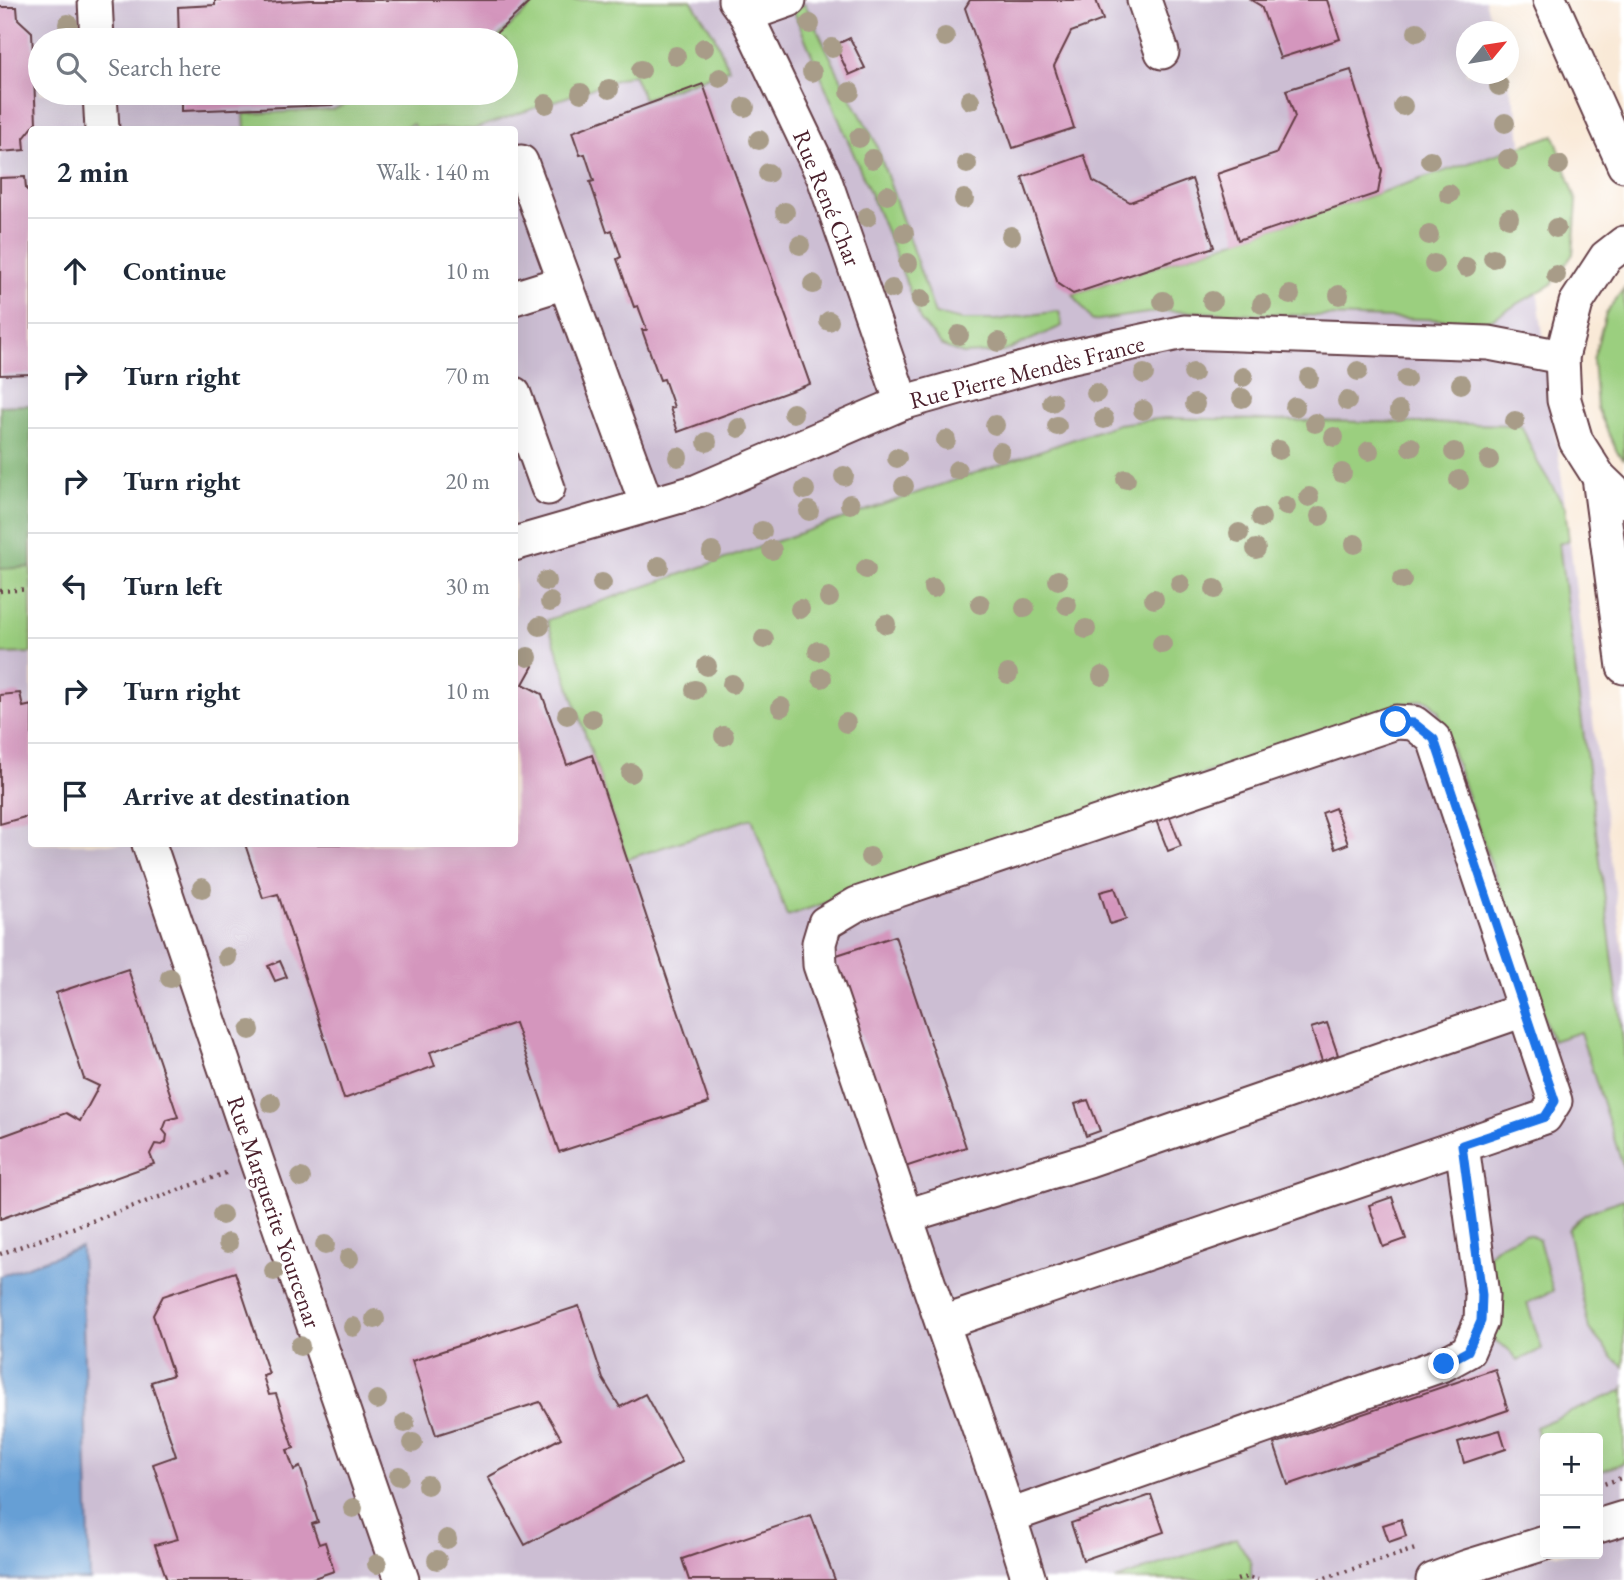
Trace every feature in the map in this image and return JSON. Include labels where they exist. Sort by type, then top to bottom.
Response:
[{"type":"street","points":[[95,0],[96,28]]},
{"type":"street","points":[[741,7],[789,0]]},
{"type":"street","points":[[1144,0],[1162,52]]},
{"type":"street","points":[[1550,0],[1624,165]]},
{"type":"street","name":"Rue René Char","points":[[741,7],[824,178],[902,403]]},
{"type":"street","points":[[101,105],[102,126]]},
{"type":"street","points":[[521,162],[647,505]]},
{"type":"street","points":[[1624,243],[1606,257],[1576,303],[1562,357],[1564,400],[1576,440],[1599,477],[1624,501]]},
{"type":"street","points":[[518,297],[565,282]]},
{"type":"street","name":"Rue Pierre Mendès France","points":[[518,543],[698,491],[902,403],[1055,360],[1184,332],[1489,343],[1562,357]]},
{"type":"street","points":[[518,405],[548,488]]},
{"type":"street","points":[[1599,477],[1624,667]]},
{"type":"street","points":[[943,1323],[1545,1117],[1555,1101],[1434,739],[1414,723],[1396,722],[857,904],[825,923],[819,943],[820,965],[906,1216],[943,1323],[1010,1516],[1029,1580]]},
{"type":"street","name":"Rue Marguerite Yourcenar","points":[[150,847],[402,1580]]},
{"type":"street","points":[[906,1216],[1088,1160],[1524,1010]]},
{"type":"street","points":[[1010,1516],[1444,1364],[1468,1351],[1481,1321],[1482,1295],[1462,1145]]},
{"type":"street","points":[[1603,1524],[1624,1518]]},
{"type":"street","points":[[1433,1580],[1540,1545]]},
{"type":"path","points":[[0,592],[28,589]]},
{"type":"path","points":[[0,1254],[257,1162]]},
{"type":"path","points":[[1603,1484],[1624,1477]]},
{"type":"path","points":[[1237,1580],[1246,1577],[1258,1580]]},
{"type":"shaded area","points":[[0,0],[1485,0],[1491,21],[1456,21],[1456,84],[1509,84],[1518,115],[1536,281],[1624,960],[1624,1580],[90,1580],[81,1248],[0,1276],[0,654],[28,653],[28,847],[518,847],[518,126],[28,126],[28,405],[0,406]]},
{"type":"green space","points":[[538,0],[691,0],[714,35],[729,69],[644,99],[633,74],[483,126],[245,126],[244,114],[332,110],[344,105],[518,105],[518,28],[508,28]]},
{"type":"green space","points":[[805,4],[844,85],[875,141],[935,314],[962,320],[996,320],[1059,311],[1062,326],[1003,352],[963,354],[942,346],[920,320],[896,255],[793,10]]},
{"type":"green space","points":[[1554,135],[1577,202],[1573,254],[1552,284],[1488,321],[1162,311],[1092,321],[1073,294]]},
{"type":"green space","points":[[1624,288],[1624,459],[1617,452],[1597,408],[1593,360],[1606,313]]},
{"type":"green space","points":[[28,405],[28,653],[0,654],[0,406]]},
{"type":"green space","points":[[28,405],[28,567],[0,569],[0,406]]},
{"type":"green space","points":[[1166,418],[1521,425],[1538,463],[1565,507],[1569,540],[1559,544],[1624,1047],[1624,1170],[1580,1032],[1552,1041],[1438,710],[1429,701],[1422,699],[787,916],[752,818],[627,859],[547,620],[1118,424]]},
{"type":"green space","points":[[1624,1199],[1624,1367],[1589,1329],[1568,1230],[1586,1214]]},
{"type":"green space","points":[[1524,1234],[1539,1240],[1553,1291],[1527,1303],[1542,1349],[1517,1361],[1508,1349],[1489,1337],[1489,1254],[1501,1244]]},
{"type":"green space","points":[[1624,1387],[1624,1463],[1603,1470],[1603,1433],[1540,1433],[1540,1444],[1535,1427],[1621,1391]]},
{"type":"green space","points":[[1236,1538],[1251,1562],[1251,1580],[1115,1580]]},
{"type":"water","points":[[81,1247],[90,1580],[0,1580],[0,1276]]},
{"type":"building","points":[[215,0],[265,0],[265,3],[310,0],[532,0],[502,28],[179,28],[178,7],[215,5]]},
{"type":"building","points":[[970,0],[1096,0],[1103,20],[1071,32],[1054,66],[1074,128],[1013,148],[965,8]]},
{"type":"building","points":[[1251,0],[1327,0],[1340,39],[1280,58],[1261,6]]},
{"type":"building","points":[[0,7],[17,7],[18,19],[28,28],[28,105],[35,105],[36,123],[28,126],[28,133],[24,138],[25,150],[0,152]]},
{"type":"building","points":[[850,38],[865,68],[849,75],[835,45]]},
{"type":"building","points":[[1351,70],[1382,170],[1378,193],[1238,240],[1217,174],[1276,154],[1295,117],[1286,90]]},
{"type":"building","points":[[703,84],[810,384],[678,432],[670,408],[674,407],[664,379],[660,380],[642,330],[647,330],[638,306],[634,307],[617,259],[621,257],[612,230],[607,232],[590,182],[594,181],[585,154],[580,155],[572,132]]},
{"type":"building","points":[[182,105],[332,105],[182,111]]},
{"type":"building","points":[[1084,155],[1093,181],[1130,202],[1192,179],[1214,247],[1073,294],[1058,284],[1022,177]]},
{"type":"building","points":[[25,177],[28,191],[28,374],[0,375],[0,178]]},
{"type":"building","points":[[518,657],[533,666],[523,684],[542,694],[567,765],[592,755],[709,1103],[559,1152],[515,1023],[430,1052],[435,1066],[344,1099],[278,894],[263,898],[246,847],[518,847]]},
{"type":"building","points":[[20,693],[23,707],[28,706],[28,816],[0,824],[0,695]]},
{"type":"building","points":[[1335,808],[1348,844],[1335,849],[1322,813]]},
{"type":"building","points":[[1169,815],[1181,846],[1168,851],[1156,820]]},
{"type":"building","points":[[1115,888],[1126,919],[1110,924],[1100,892]]},
{"type":"building","points":[[895,936],[966,1147],[905,1167],[834,956]]},
{"type":"building","points":[[280,961],[287,977],[275,981],[268,966]]},
{"type":"building","points":[[128,969],[178,1117],[167,1120],[163,1130],[167,1135],[166,1142],[162,1145],[155,1144],[150,1154],[154,1164],[0,1219],[0,1137],[66,1113],[80,1121],[99,1086],[84,1079],[56,993]]},
{"type":"building","points":[[1327,1023],[1338,1055],[1322,1061],[1311,1028]]},
{"type":"building","points":[[1088,1100],[1100,1131],[1086,1136],[1075,1104]]},
{"type":"building","points":[[1392,1197],[1406,1239],[1383,1247],[1369,1205]]},
{"type":"building","points":[[235,1272],[269,1374],[263,1376],[269,1395],[276,1394],[294,1448],[287,1450],[294,1470],[300,1467],[318,1522],[312,1524],[319,1544],[325,1542],[334,1571],[308,1580],[167,1580],[155,1545],[178,1539],[153,1464],[176,1456],[151,1382],[173,1375],[153,1315],[163,1296]]},
{"type":"building","points":[[579,1306],[603,1379],[620,1407],[645,1394],[682,1462],[525,1545],[488,1477],[561,1438],[540,1402],[436,1435],[412,1361]]},
{"type":"building","points":[[1495,1369],[1508,1410],[1288,1485],[1274,1444]]},
{"type":"building","points":[[1500,1430],[1506,1449],[1464,1463],[1458,1442]]},
{"type":"building","points":[[1151,1495],[1164,1532],[1083,1560],[1071,1523]]},
{"type":"building","points":[[811,1515],[835,1580],[689,1580],[682,1559]]},
{"type":"building","points":[[1401,1519],[1406,1536],[1389,1542],[1383,1525]]},
{"type":"route","points":[[1396,722],[1414,723],[1434,739],[1555,1101],[1545,1117],[1462,1145],[1482,1295],[1481,1321],[1468,1351],[1444,1364]]}]
